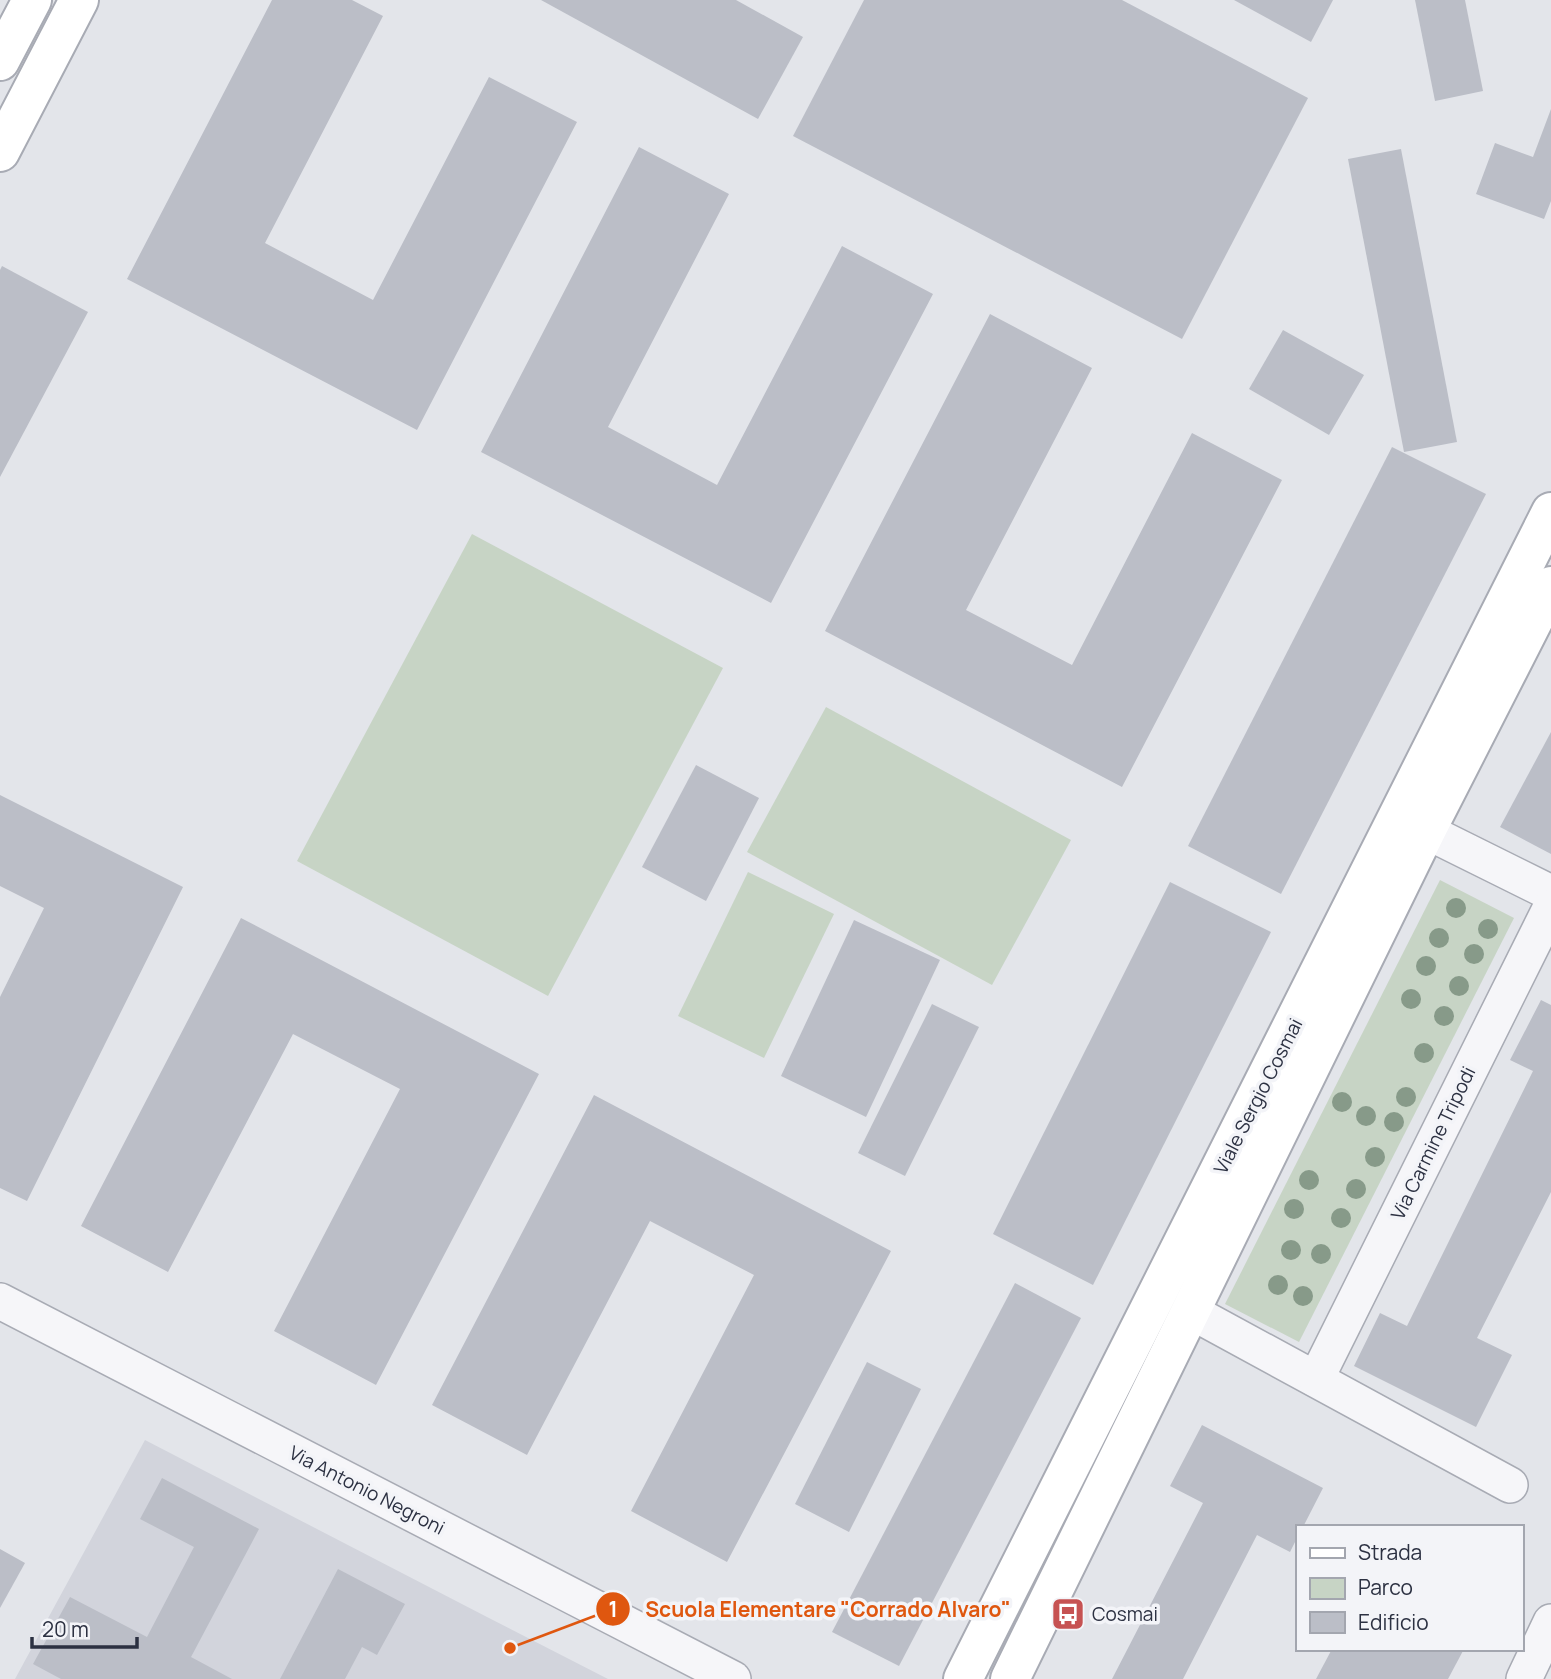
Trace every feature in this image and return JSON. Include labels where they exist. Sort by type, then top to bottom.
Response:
[{"type":"street","points":[[0,61],[32,0]]},
{"type":"street","points":[[0,152],[79,0]]},
{"type":"street","name":"Viale Sergio Cosmai","points":[[963,1679],[1551,512]]},
{"type":"street","name":"Viale Sergio Cosmai","points":[[1010,1679],[1426,831],[1551,586]]},
{"type":"street","points":[[1426,831],[1551,893]]},
{"type":"street","name":"Via Carmine Tripodi","points":[[1316,1379],[1551,907]]},
{"type":"street","name":"Via Antonio Negroni","points":[[0,1301],[733,1679]]},
{"type":"street","points":[[1190,1311],[1510,1485]]},
{"type":"street","points":[[1524,1679],[1551,1622]]},
{"type":"shaded area","points":[[145,1440],[487,1617],[608,1679],[15,1679]]},
{"type":"green space","points":[[472,534],[723,668],[548,996],[297,861]]},
{"type":"green space","points":[[826,707],[1071,840],[992,985],[747,852]]},
{"type":"green space","points":[[748,872],[834,914],[764,1058],[678,1016]]},
{"type":"green space","points":[[1440,880],[1514,918],[1299,1342],[1225,1304]]},
{"type":"building","points":[[272,0],[352,0],[383,16],[265,243],[373,300],[489,77],[577,122],[417,430],[127,279]]},
{"type":"building","points":[[541,0],[736,0],[803,37],[758,119]]},
{"type":"building","points":[[864,0],[1122,0],[1308,98],[1182,339],[793,136]]},
{"type":"building","points":[[1234,0],[1333,0],[1311,42]]},
{"type":"building","points":[[1415,0],[1465,0],[1483,91],[1435,101]]},
{"type":"building","points":[[1551,109],[1551,201],[1544,219],[1476,194],[1495,143],[1533,157]]},
{"type":"building","points":[[639,147],[729,194],[608,427],[717,485],[842,246],[933,294],[771,603],[481,452]]},
{"type":"building","points":[[1401,149],[1457,442],[1404,452],[1348,159]]},
{"type":"building","points":[[2,266],[88,312],[0,477],[0,270]]},
{"type":"building","points":[[990,314],[1092,368],[966,610],[1072,665],[1192,433],[1282,480],[1122,787],[825,631]]},
{"type":"building","points":[[1283,330],[1364,375],[1329,435],[1249,389]]},
{"type":"building","points":[[1392,447],[1486,494],[1281,894],[1188,846]]},
{"type":"building","points":[[1551,732],[1551,854],[1500,827]]},
{"type":"building","points":[[696,765],[759,798],[706,901],[642,867]]},
{"type":"building","points":[[0,795],[183,887],[27,1201],[0,1188],[0,997],[44,908],[0,886]]},
{"type":"building","points":[[1170,882],[1271,932],[1093,1285],[993,1234]]},
{"type":"building","points":[[241,918],[539,1074],[376,1385],[274,1331],[400,1089],[293,1034],[168,1272],[81,1226]]},
{"type":"building","points":[[854,920],[940,960],[866,1117],[781,1076]]},
{"type":"building","points":[[1541,1000],[1551,1005],[1551,1192],[1477,1338],[1512,1355],[1476,1427],[1354,1366],[1380,1313],[1407,1326],[1533,1071],[1510,1060]]},
{"type":"building","points":[[932,1004],[979,1027],[905,1176],[858,1153]]},
{"type":"building","points":[[594,1095],[891,1251],[727,1562],[631,1511],[754,1275],[650,1221],[527,1455],[432,1405]]},
{"type":"building","points":[[1015,1283],[1081,1318],[899,1666],[832,1632]]},
{"type":"building","points":[[867,1362],[921,1389],[849,1532],[795,1504]]},
{"type":"building","points":[[1202,1425],[1323,1488],[1304,1525],[1296,1525],[1296,1540],[1290,1552],[1257,1535],[1183,1679],[1112,1679],[1203,1503],[1170,1486]]},
{"type":"building","points":[[162,1478],[259,1529],[191,1657],[232,1679],[61,1679],[33,1664],[70,1597],[147,1637],[194,1547],[140,1519]]},
{"type":"building","points":[[0,1549],[25,1563],[0,1608]]},
{"type":"building","points":[[338,1569],[405,1604],[377,1655],[362,1647],[345,1679],[280,1679]]},
{"type":"building","points":[[1331,1651],[1463,1651],[1448,1679],[1316,1679]]},
{"type":"place","name":"Cosmai","points":[[1068,1614]]},
{"type":"place","name":"Scuola Elementare \"Corrado Alvaro\"","points":[[510,1648]]}]
